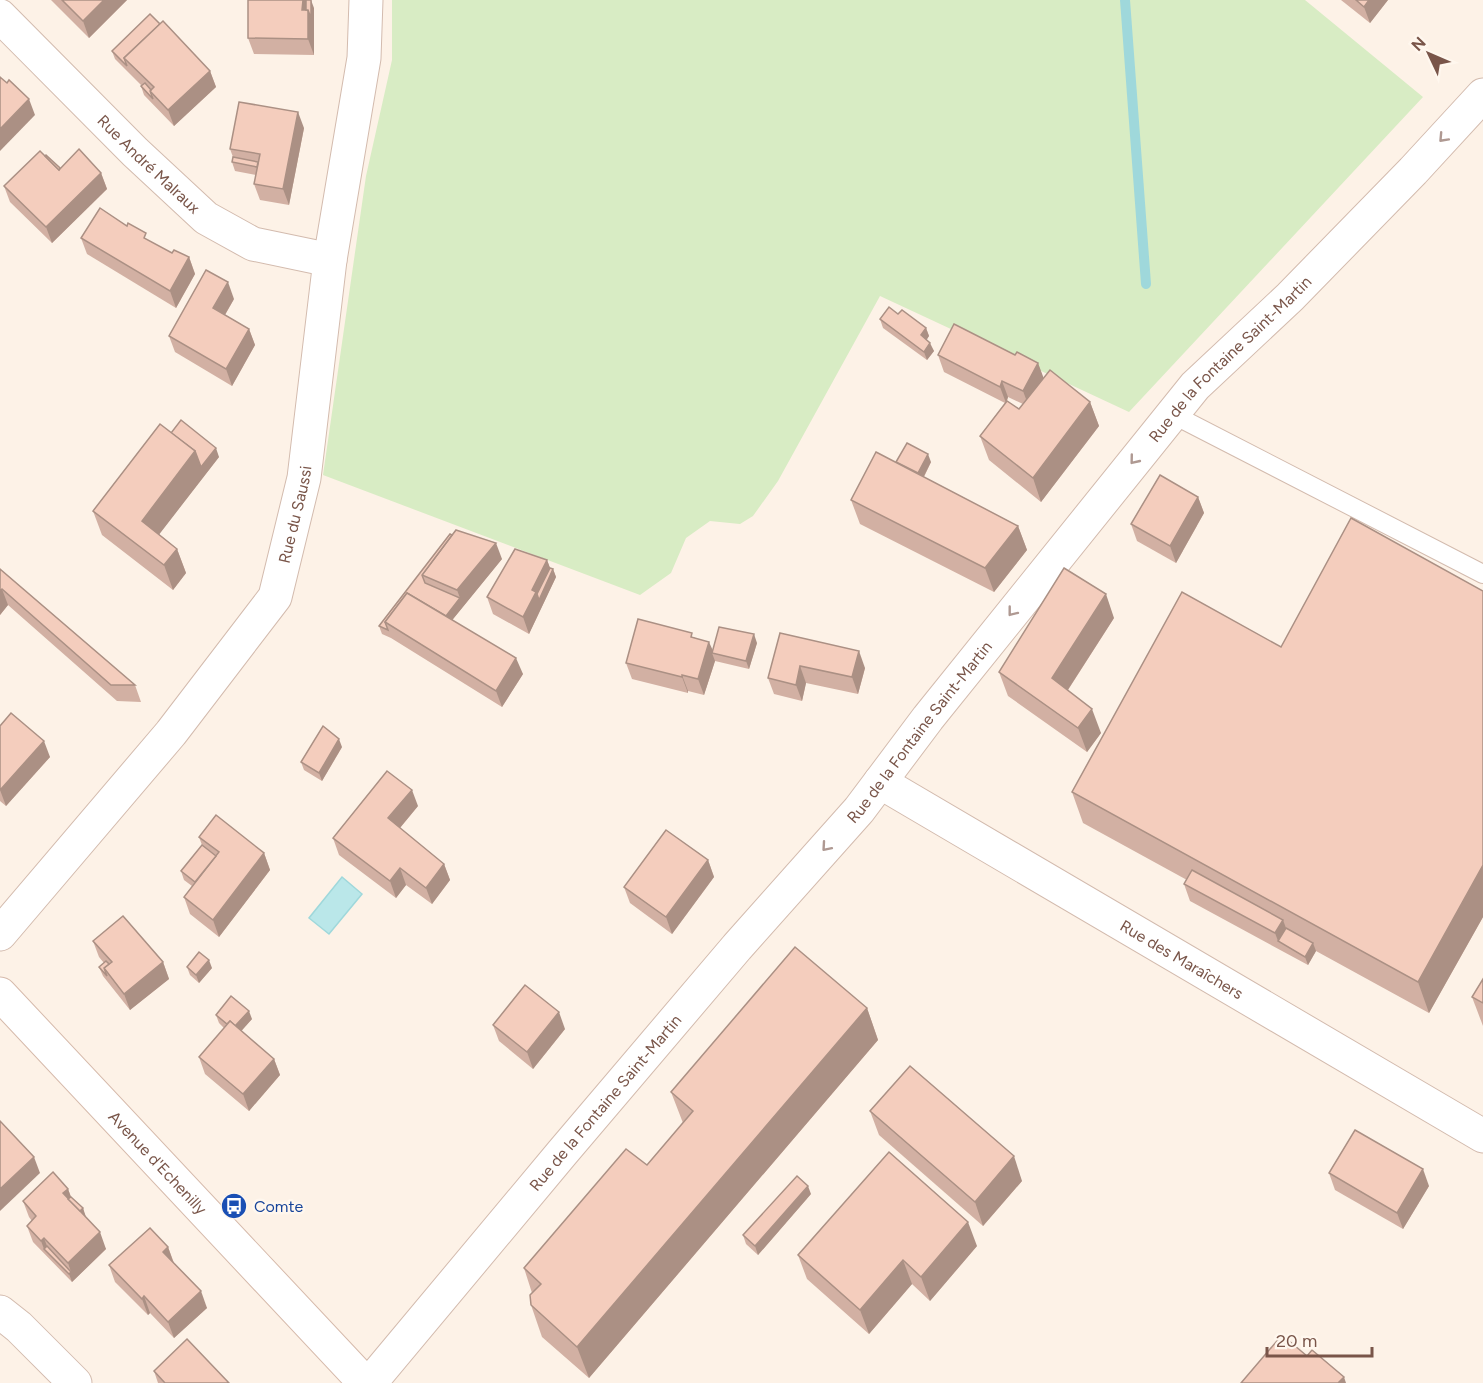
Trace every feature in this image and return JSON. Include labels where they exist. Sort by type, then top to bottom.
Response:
[{"type":"street","name":"Rue du Saussi","points":[[0,934],[171,732],[274,597],[304,478],[330,260],[364,58],[366,0]]},
{"type":"street","name":"Rue André Malraux","points":[[0,16],[135,152],[206,218],[253,244],[330,260]]},
{"type":"street","name":"Rue de la Fontaine Saint-Martin","points":[[370,1383],[737,947],[859,810],[928,718],[1195,386],[1290,297],[1413,171],[1483,95]]},
{"type":"street","name":"Rue des Maraîchers","points":[[880,782],[1483,1136]]},
{"type":"street","name":"Avenue d'Echenilly","points":[[0,994],[365,1383]]},
{"type":"street","points":[[0,1312],[19,1327],[75,1383]]},
{"type":"lane","points":[[1172,414],[1483,574]]},
{"type":"green space","points":[[392,0],[1305,0],[1423,97],[1129,412],[880,296],[778,481],[753,516],[740,524],[710,521],[686,538],[671,573],[640,595],[323,475],[366,176],[392,60]]},
{"type":"water","points":[[342,877],[362,894],[329,934],[309,918]]},
{"type":"building","points":[[62,0],[104,0],[83,21]]},
{"type":"building","points":[[248,0],[303,0],[302,10],[308,10],[308,39],[248,38]]},
{"type":"building","points":[[306,0],[311,0],[311,18],[306,10]]},
{"type":"building","points":[[1356,0],[1369,0],[1364,7]]},
{"type":"building","points":[[150,14],[160,24],[124,58],[127,66],[112,51]]},
{"type":"building","points":[[163,21],[210,71],[168,110],[150,91],[154,87],[124,58]]},
{"type":"building","points":[[0,77],[7,83],[9,80],[29,99],[0,129]]},
{"type":"building","points":[[145,83],[151,90],[153,99],[141,86]]},
{"type":"building","points":[[239,102],[298,112],[283,189],[254,184],[260,154],[230,149]]},
{"type":"building","points":[[79,149],[101,173],[46,227],[4,186],[40,151],[59,170]]},
{"type":"building","points":[[45,156],[60,168],[59,170]]},
{"type":"building","points":[[233,157],[258,162],[257,167],[232,162]]},
{"type":"building","points":[[100,208],[127,226],[128,223],[146,233],[144,238],[172,253],[174,250],[189,257],[170,291],[81,238]]},
{"type":"building","points":[[206,270],[228,282],[213,308],[249,329],[226,369],[169,336]]},
{"type":"building","points":[[889,307],[898,314],[902,310],[926,328],[921,335],[930,343],[924,352],[880,319]]},
{"type":"building","points":[[954,324],[1015,355],[1017,352],[1038,363],[1023,391],[1002,381],[1000,387],[938,355]]},
{"type":"building","points":[[1050,370],[1090,402],[1033,478],[980,436],[1007,401],[1019,409]]},
{"type":"building","points":[[181,420],[216,448],[201,467],[195,451],[171,433]]},
{"type":"building","points":[[160,424],[195,451],[142,521],[177,549],[164,565],[93,511]]},
{"type":"building","points":[[907,443],[928,454],[918,473],[896,462]]},
{"type":"building","points":[[876,452],[1018,526],[985,568],[851,500]]},
{"type":"building","points":[[1160,475],[1198,497],[1170,546],[1131,524]]},
{"type":"building","points":[[1351,518],[1483,591],[1483,865],[1418,982],[1072,792],[1182,592],[1281,647]]},
{"type":"building","points":[[456,530],[496,543],[457,590],[422,575]]},
{"type":"building","points":[[450,534],[452,535],[422,575],[425,583],[460,598],[446,616],[407,593],[385,622],[388,630],[379,626]]},
{"type":"building","points":[[515,549],[547,560],[532,590],[536,592],[523,617],[487,597]]},
{"type":"building","points":[[550,568],[553,569],[539,600],[537,594]]},
{"type":"building","points":[[1064,568],[1106,594],[1052,678],[1092,709],[1078,728],[999,672]]},
{"type":"building","points":[[0,569],[135,685],[111,685],[2,589],[0,591]]},
{"type":"building","points":[[407,593],[516,658],[496,691],[385,622]]},
{"type":"building","points":[[638,619],[692,633],[691,637],[709,642],[698,679],[626,663]]},
{"type":"building","points":[[719,627],[754,634],[746,661],[712,653]]},
{"type":"building","points":[[780,633],[859,651],[852,677],[800,666],[796,685],[768,678]]},
{"type":"building","points":[[11,713],[44,741],[0,790],[0,726]]},
{"type":"building","points":[[323,726],[339,739],[319,773],[301,762]]},
{"type":"building","points":[[387,771],[412,790],[388,818],[444,864],[426,888],[400,868],[390,881],[333,838]]},
{"type":"building","points":[[216,815],[264,853],[213,920],[184,897],[219,852],[199,837]]},
{"type":"building","points":[[666,830],[708,860],[666,917],[624,887]]},
{"type":"building","points":[[202,845],[216,856],[195,882],[181,871]]},
{"type":"building","points":[[1192,870],[1283,920],[1275,933],[1184,884]]},
{"type":"building","points":[[123,916],[163,962],[124,994],[104,968],[112,962],[93,941]]},
{"type":"building","points":[[1286,928],[1313,943],[1305,957],[1278,941]]},
{"type":"building","points":[[795,947],[867,1008],[577,1347],[531,1305],[530,1295],[541,1284],[524,1268],[626,1149],[647,1165],[693,1111],[671,1092]]},
{"type":"building","points":[[199,952],[209,960],[196,975],[187,967]]},
{"type":"building","points":[[106,961],[109,964],[104,968],[107,976],[99,967]]},
{"type":"building","points":[[1483,979],[1483,1003],[1472,997]]},
{"type":"building","points":[[525,985],[559,1012],[527,1052],[493,1025]]},
{"type":"building","points":[[231,996],[249,1011],[235,1026],[230,1021],[227,1024],[216,1015]]},
{"type":"building","points":[[230,1021],[274,1059],[243,1094],[199,1057]]},
{"type":"building","points":[[910,1066],[1014,1156],[975,1202],[870,1111]]},
{"type":"building","points":[[0,1121],[34,1157],[0,1189]]},
{"type":"building","points":[[1355,1130],[1423,1169],[1397,1213],[1329,1173]]},
{"type":"building","points":[[889,1152],[968,1222],[921,1277],[903,1260],[860,1310],[798,1255]]},
{"type":"building","points":[[53,1172],[68,1189],[63,1193],[100,1232],[68,1263],[44,1238],[41,1241],[27,1226],[36,1216],[23,1201]]},
{"type":"building","points":[[797,1176],[808,1186],[755,1246],[743,1235]]},
{"type":"building","points":[[71,1197],[83,1208],[80,1211],[68,1199]]},
{"type":"building","points":[[150,1228],[168,1247],[163,1252],[201,1291],[168,1322],[144,1296],[142,1299],[109,1265]]},
{"type":"building","points":[[47,1246],[71,1272],[69,1274],[44,1249]]},
{"type":"building","points":[[1282,1335],[1307,1356],[1312,1350],[1344,1377],[1338,1383],[1241,1383]]},
{"type":"building","points":[[187,1339],[229,1383],[165,1383],[154,1371]]},
{"type":"waterway","points":[[1125,0],[1146,284]]},
{"type":"place","name":"Comte","points":[[234,1206]]}]
